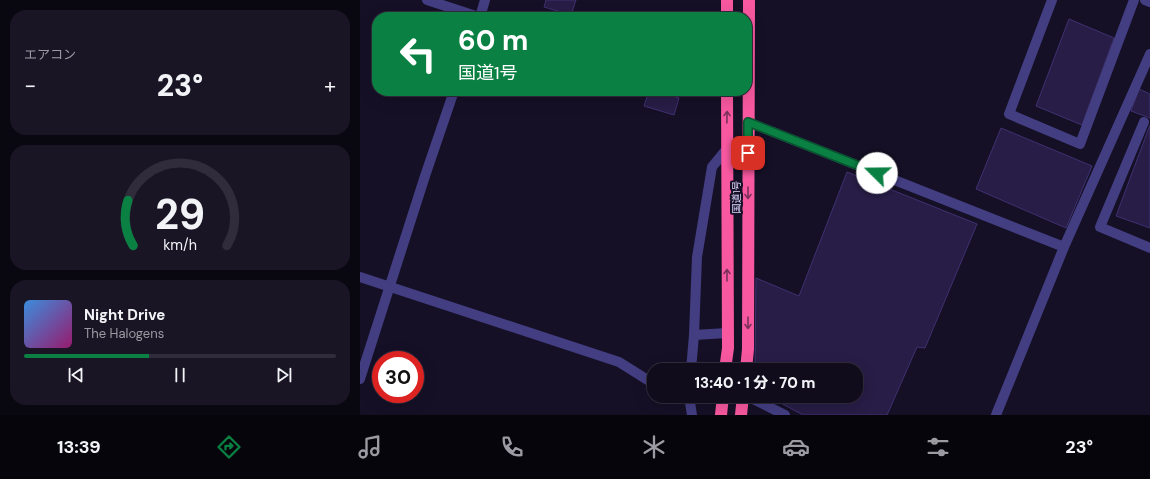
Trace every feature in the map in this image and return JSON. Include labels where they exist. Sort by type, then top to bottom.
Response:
[{"type":"highway","points":[[727,0],[727,12]]},
{"type":"highway","name":"国道1号","points":[[749,0],[749,12]]},
{"type":"highway","name":"国道1号","points":[[724,96],[728,348],[727,363]]},
{"type":"highway","name":"国道1号","points":[[747,363],[748,349],[748,96]]},
{"type":"highway","points":[[721,415],[722,403]]},
{"type":"highway","points":[[742,415],[743,403]]},
{"type":"street","points":[[427,0],[464,12]]},
{"type":"street","points":[[481,12],[485,0]]},
{"type":"street","points":[[1052,0],[1009,114],[1080,144],[1134,0]]},
{"type":"street","points":[[1145,0],[1150,2]]},
{"type":"street","points":[[996,415],[1064,247],[1150,54]]},
{"type":"street","points":[[360,379],[452,96]]},
{"type":"street","points":[[748,122],[1064,247]]},
{"type":"street","points":[[1144,122],[1100,226],[1150,248]]},
{"type":"street","points":[[692,363],[697,257],[712,167],[726,150]]},
{"type":"street","points":[[360,277],[619,362],[647,380]]},
{"type":"street","points":[[694,335],[727,332]]},
{"type":"street","points":[[690,403],[692,415]]},
{"type":"street","points":[[761,403],[785,415]]},
{"type":"building","points":[[546,0],[576,0],[572,12],[561,12],[544,7]]},
{"type":"building","points":[[1069,19],[1114,38],[1082,125],[1036,106]]},
{"type":"building","points":[[1139,89],[1150,94],[1150,118],[1131,111]]},
{"type":"building","points":[[647,96],[672,96],[679,98],[674,115],[644,106]]},
{"type":"building","points":[[1150,125],[1150,228],[1116,216]]},
{"type":"building","points":[[1001,128],[1092,166],[1066,228],[976,189]]},
{"type":"building","points":[[847,172],[977,224],[925,348],[917,347],[887,415],[803,415],[781,403],[863,403],[863,363],[755,363],[756,278],[799,296]]},
{"type":"route","points":[[748,153],[748,122],[877,173]]}]
